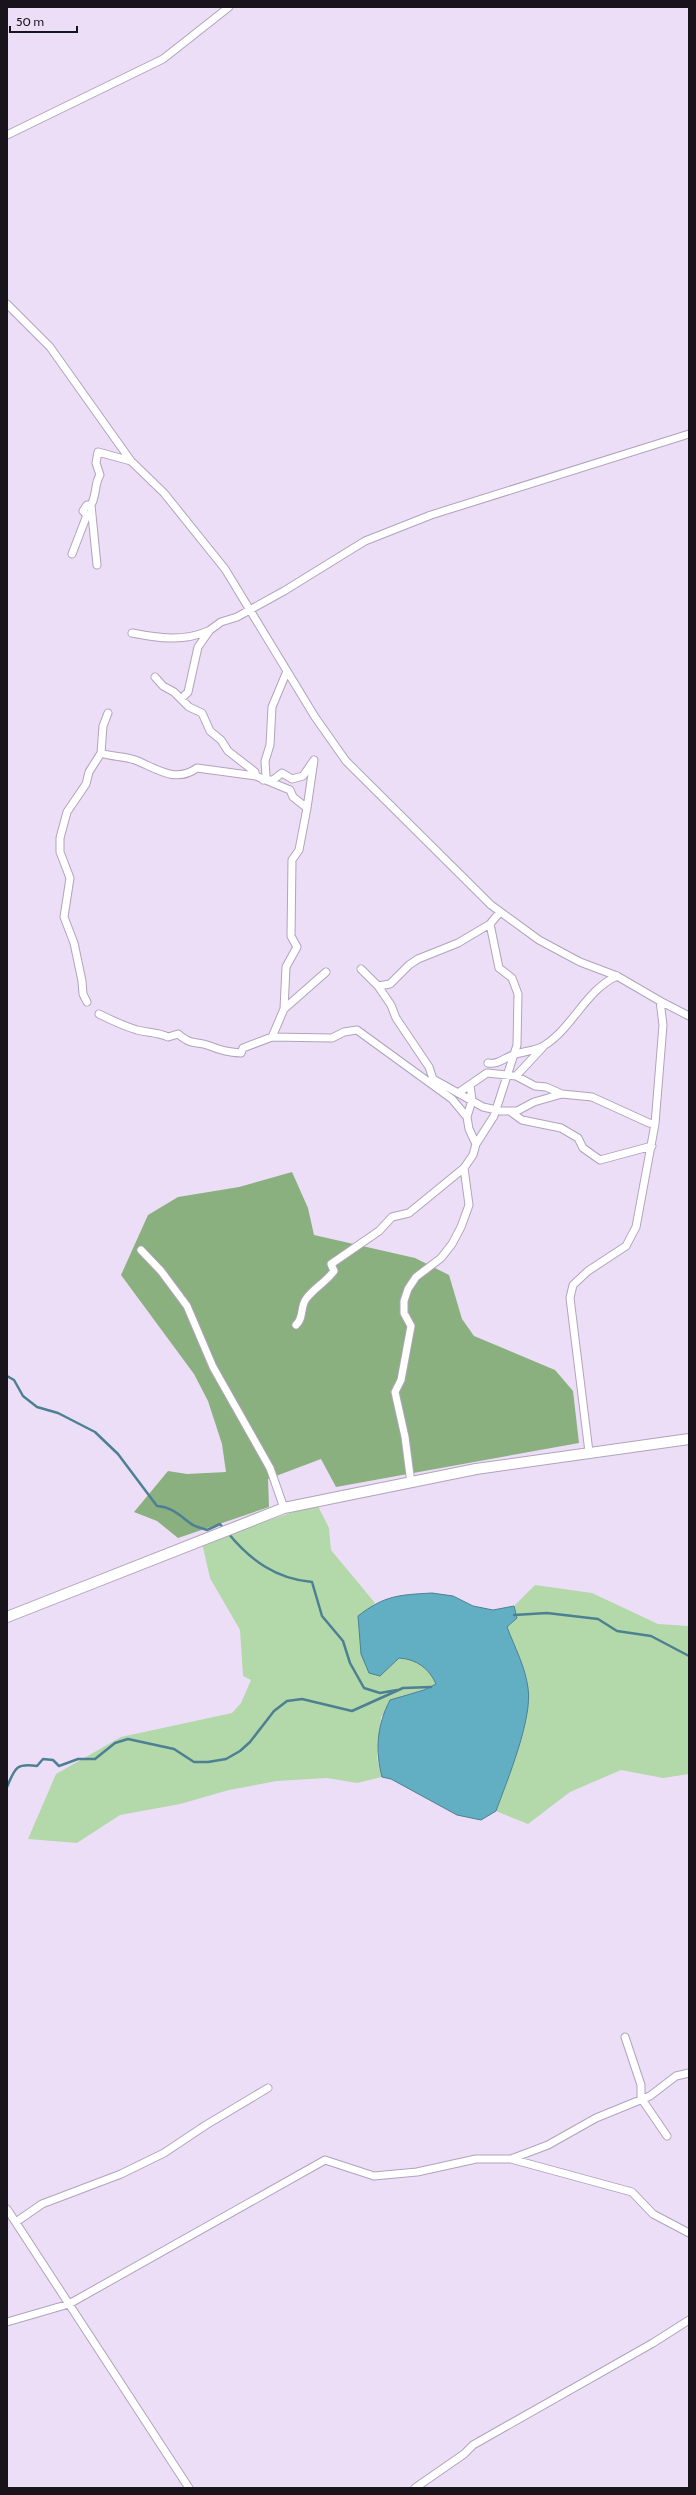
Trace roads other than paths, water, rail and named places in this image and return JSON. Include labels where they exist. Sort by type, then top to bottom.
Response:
[{"type":"main road","points":[[7,1617],[284,1508],[338,1495],[411,1483],[476,1469],[689,1439]]},
{"type":"street","points":[[7,135],[163,59],[229,7]]},
{"type":"street","points":[[7,304],[50,346],[131,461],[164,493],[225,569],[251,609],[315,718],[346,761],[411,828],[500,912],[546,944],[580,962],[617,976],[689,1016]]},
{"type":"street","points":[[132,633],[164,639],[196,636],[210,630],[221,622],[251,609],[365,541],[431,515],[689,434]]},
{"type":"street","points":[[97,565],[91,505],[96,497],[96,480],[100,475],[96,463],[98,452],[131,461]]},
{"type":"street","points":[[72,554],[87,515],[83,511],[87,504],[91,505]]},
{"type":"street","points":[[181,699],[188,692],[198,647],[210,630]]},
{"type":"street","points":[[263,780],[266,776],[265,761],[270,745],[272,707],[287,671]]},
{"type":"street","points":[[155,677],[189,707],[202,713],[210,731],[221,740],[228,751],[255,772],[256,776]]},
{"type":"street","points":[[87,1002],[83,994],[82,981],[72,938],[64,917],[70,878],[60,852],[60,838],[67,812],[86,784],[89,772],[101,753],[103,726],[108,713]]},
{"type":"street","points":[[101,753],[136,760],[154,770],[177,775],[188,774],[197,768],[261,776],[263,780],[290,790],[293,797],[307,808]]},
{"type":"street","points":[[263,780],[273,780],[282,773],[292,779],[303,776],[314,760],[299,850],[292,860],[291,936],[297,947],[286,967],[284,1009],[272,1037]]},
{"type":"street","points":[[378,986],[390,984],[398,978],[409,965],[418,959],[458,943],[490,924],[500,912]]},
{"type":"street","points":[[296,1325],[301,1321],[305,1300],[320,1285],[326,1282],[334,1270],[331,1264],[380,1231],[392,1217],[409,1213],[464,1168],[473,1155],[476,1144],[494,1113],[517,1045],[518,994],[512,978],[499,968],[490,924]]},
{"type":"street","points":[[361,969],[378,986],[391,1005],[402,1029],[429,1067],[433,1079],[494,1113],[517,1111],[534,1102],[562,1094]]},
{"type":"street","points":[[284,1009],[326,972]]},
{"type":"street","points":[[516,1076],[544,1047],[557,1036],[589,997],[608,980],[617,976]]},
{"type":"street","points":[[589,1452],[570,1298],[573,1285],[588,1271],[626,1246],[636,1227],[655,1124],[663,1025],[660,1001]]},
{"type":"street","points":[[99,1014],[105,1019],[136,1030],[158,1033],[168,1037],[178,1034],[190,1044],[210,1046],[224,1052],[241,1053],[243,1048],[272,1037],[332,1038],[344,1032],[357,1030],[452,1099],[467,1117]]},
{"type":"street","points":[[488,1064],[494,1064],[513,1055],[544,1047]]},
{"type":"street","points":[[458,1093],[487,1073],[516,1076],[535,1086],[546,1087],[562,1094],[592,1097],[649,1123],[655,1124]]},
{"type":"street","points":[[470,1085],[472,1100],[467,1117],[469,1129],[476,1144]]},
{"type":"street","points":[[510,1111],[522,1120],[561,1128],[578,1138],[583,1148],[600,1160],[652,1146]]},
{"type":"street","points":[[411,1483],[405,1436],[396,1392],[401,1380],[411,1326],[404,1313],[404,1301],[408,1289],[416,1277],[441,1258],[452,1244],[461,1227],[469,1205],[464,1168]]},
{"type":"street","points":[[141,1250],[161,1271],[187,1306],[213,1367],[270,1468],[284,1508]]},
{"type":"street","points":[[625,2037],[641,2085],[641,2098],[666,2136]]},
{"type":"street","points":[[511,2159],[548,2145],[596,2118],[641,2098],[650,2096],[676,2076],[689,2073]]},
{"type":"street","points":[[16,2222],[42,2204],[120,2174],[164,2153],[206,2125],[268,2088]]},
{"type":"street","points":[[7,2322],[69,2304],[325,2160],[374,2176],[417,2172],[476,2159],[511,2159],[632,2192],[653,2214],[689,2233]]},
{"type":"street","points":[[7,2208],[189,2488]]},
{"type":"street","points":[[415,2488],[464,2454],[473,2445],[654,2343],[689,2320]]},
{"type":"water","points":[[432,1593],[453,1596],[473,1606],[493,1610],[514,1606],[517,1618],[507,1627],[527,1680],[529,1701],[527,1716],[518,1750],[496,1811],[481,1820],[457,1815],[391,1779],[382,1777],[378,1757],[378,1738],[382,1719],[390,1700],[424,1690],[436,1684],[430,1673],[421,1665],[411,1660],[399,1658],[380,1676],[369,1673],[361,1654],[358,1616],[376,1604],[393,1597],[410,1594]]},
{"type":"waterway","points":[[7,1376],[14,1380],[23,1396],[37,1407],[58,1413],[95,1432],[118,1454],[157,1506],[167,1508],[179,1514],[198,1527],[207,1530],[220,1524],[224,1529]]},
{"type":"waterway","points":[[228,1533],[245,1552],[275,1572],[287,1577],[312,1582],[322,1616],[343,1641],[350,1663],[364,1688],[380,1693],[397,1690]]},
{"type":"waterway","points":[[514,1615],[547,1613],[598,1619],[617,1631],[651,1636],[689,1656]]},
{"type":"waterway","points":[[7,1787],[14,1771],[20,1766],[37,1766],[43,1759],[53,1760],[59,1766],[78,1759],[95,1759],[115,1743],[128,1739],[174,1749],[194,1762],[208,1762],[226,1759],[240,1751],[250,1742],[274,1711],[287,1701],[302,1699],[352,1711],[403,1688],[431,1687]]}]
